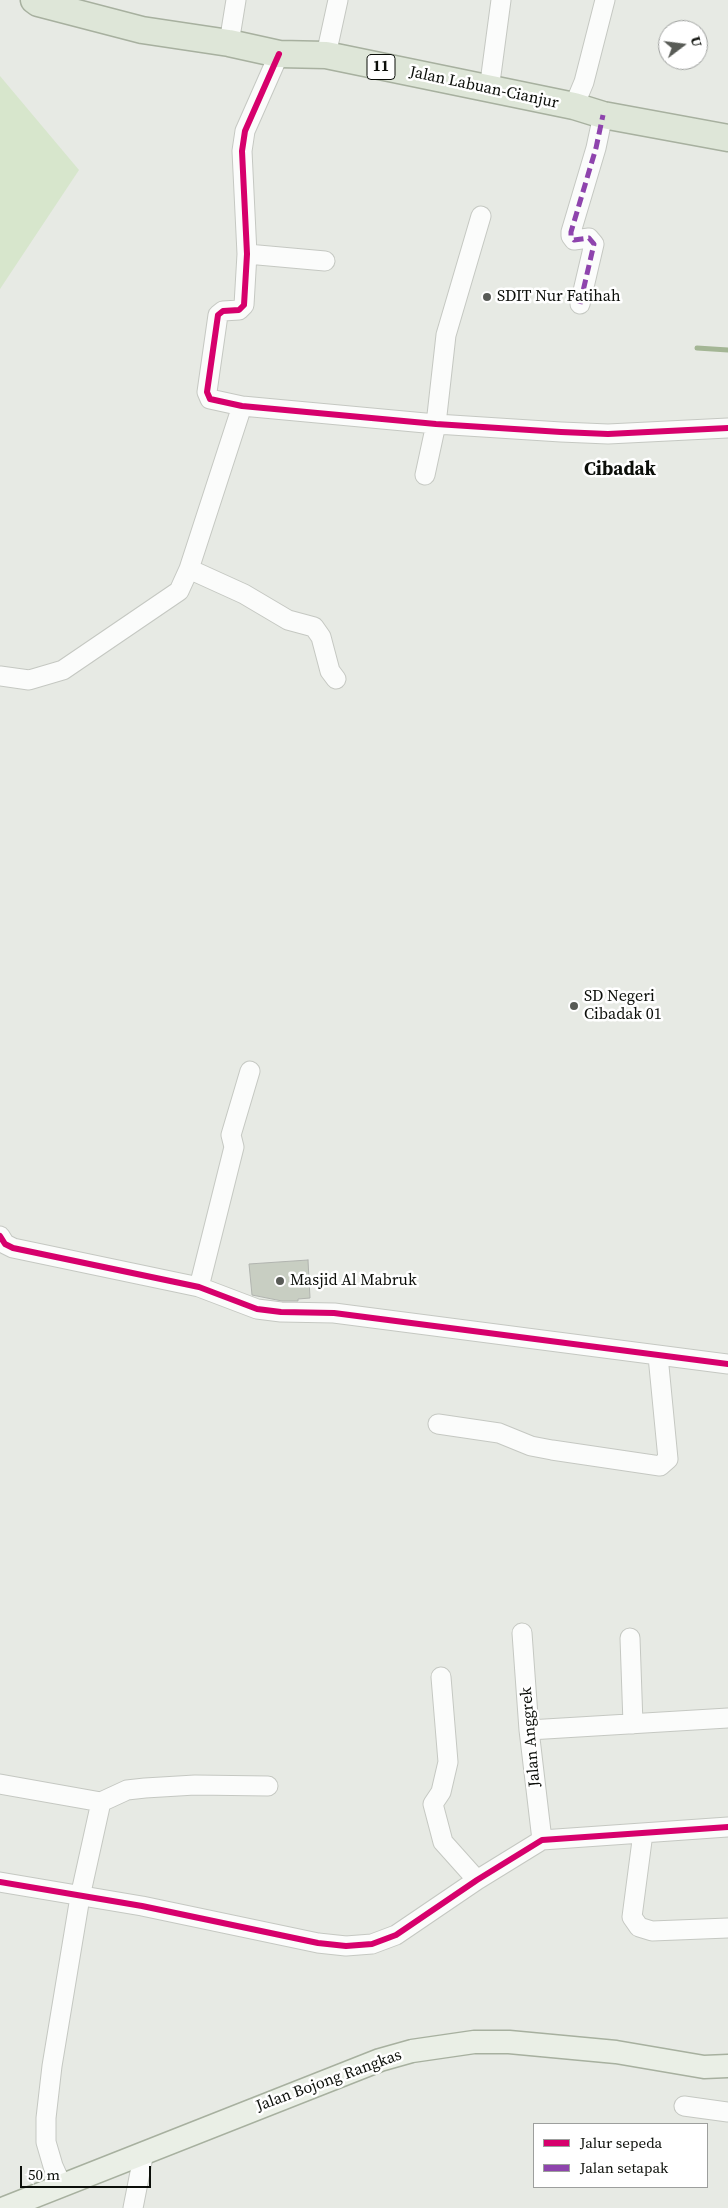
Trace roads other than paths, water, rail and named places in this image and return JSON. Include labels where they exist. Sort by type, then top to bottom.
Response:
[{"type":"highway","name":"Jalan Labuan-Cianjur","points":[[34,0],[38,3],[142,30],[229,43],[279,54],[326,55],[574,106],[603,115],[728,138]]},
{"type":"main road","name":"Jalan Bojong Rangkas","points":[[5,2208],[380,2060],[446,2044],[509,2042],[616,2052],[704,2067],[728,2066]]},
{"type":"street","points":[[229,43],[236,0]]},
{"type":"street","points":[[326,55],[338,0]]},
{"type":"street","points":[[489,90],[501,0]]},
{"type":"street","points":[[574,106],[584,82],[605,0]]},
{"type":"street","points":[[279,54],[245,131],[242,151],[247,254],[244,305],[239,310],[223,311],[218,315],[207,392],[212,401],[242,406],[436,424],[608,434],[728,428]]},
{"type":"street","points":[[580,304],[594,244],[589,238],[574,240],[570,236],[570,232],[596,148],[603,115]]},
{"type":"street","points":[[426,476],[436,424],[446,335],[481,216]]},
{"type":"street","points":[[247,254],[325,261]]},
{"type":"street","points":[[0,676],[29,680],[63,670],[179,591],[189,569],[242,406]]},
{"type":"street","points":[[189,569],[244,594],[288,620],[314,627],[321,637],[330,671],[336,679]]},
{"type":"street","points":[[198,1287],[234,1147],[231,1135],[250,1071]]},
{"type":"street","points":[[0,1236],[5,1244],[12,1248],[198,1287],[257,1309],[281,1312],[334,1313],[728,1364]]},
{"type":"street","points":[[438,1424],[499,1433],[531,1446],[552,1450],[660,1466],[668,1459],[658,1356]]},
{"type":"street","name":"Jalan Anggrek","points":[[522,1633],[529,1730],[542,1840]]},
{"type":"street","points":[[630,1638],[633,1724]]},
{"type":"street","points":[[441,1676],[448,1762],[441,1792],[433,1804],[444,1842],[477,1880]]},
{"type":"street","points":[[529,1730],[728,1718]]},
{"type":"street","points":[[0,1784],[101,1802],[127,1790],[145,1788],[218,1784],[268,1786]]},
{"type":"street","points":[[62,2186],[52,2166],[46,2142],[46,2118],[53,2057],[80,1896],[101,1802]]},
{"type":"street","points":[[0,1882],[142,1906],[346,1946],[372,1944],[396,1935],[477,1880],[542,1840],[728,1827]]},
{"type":"street","points":[[643,1833],[632,1917],[639,1927],[652,1931],[728,1928]]},
{"type":"street","points":[[684,2106],[728,2112]]},
{"type":"street","points":[[133,2208],[144,2152]]},
{"type":"waterway","points":[[697,348],[728,350]]},
{"type":"place","name":"SDIT Nur Fatihah","points":[[487,297]]},
{"type":"place","name":"SD Negeri Cibadak 01","points":[[574,1006]]},
{"type":"place","name":"Masjid Al Mabruk","points":[[280,1281]]},
{"type":"district","name":"Cibadak","points":[[620,470]]}]
